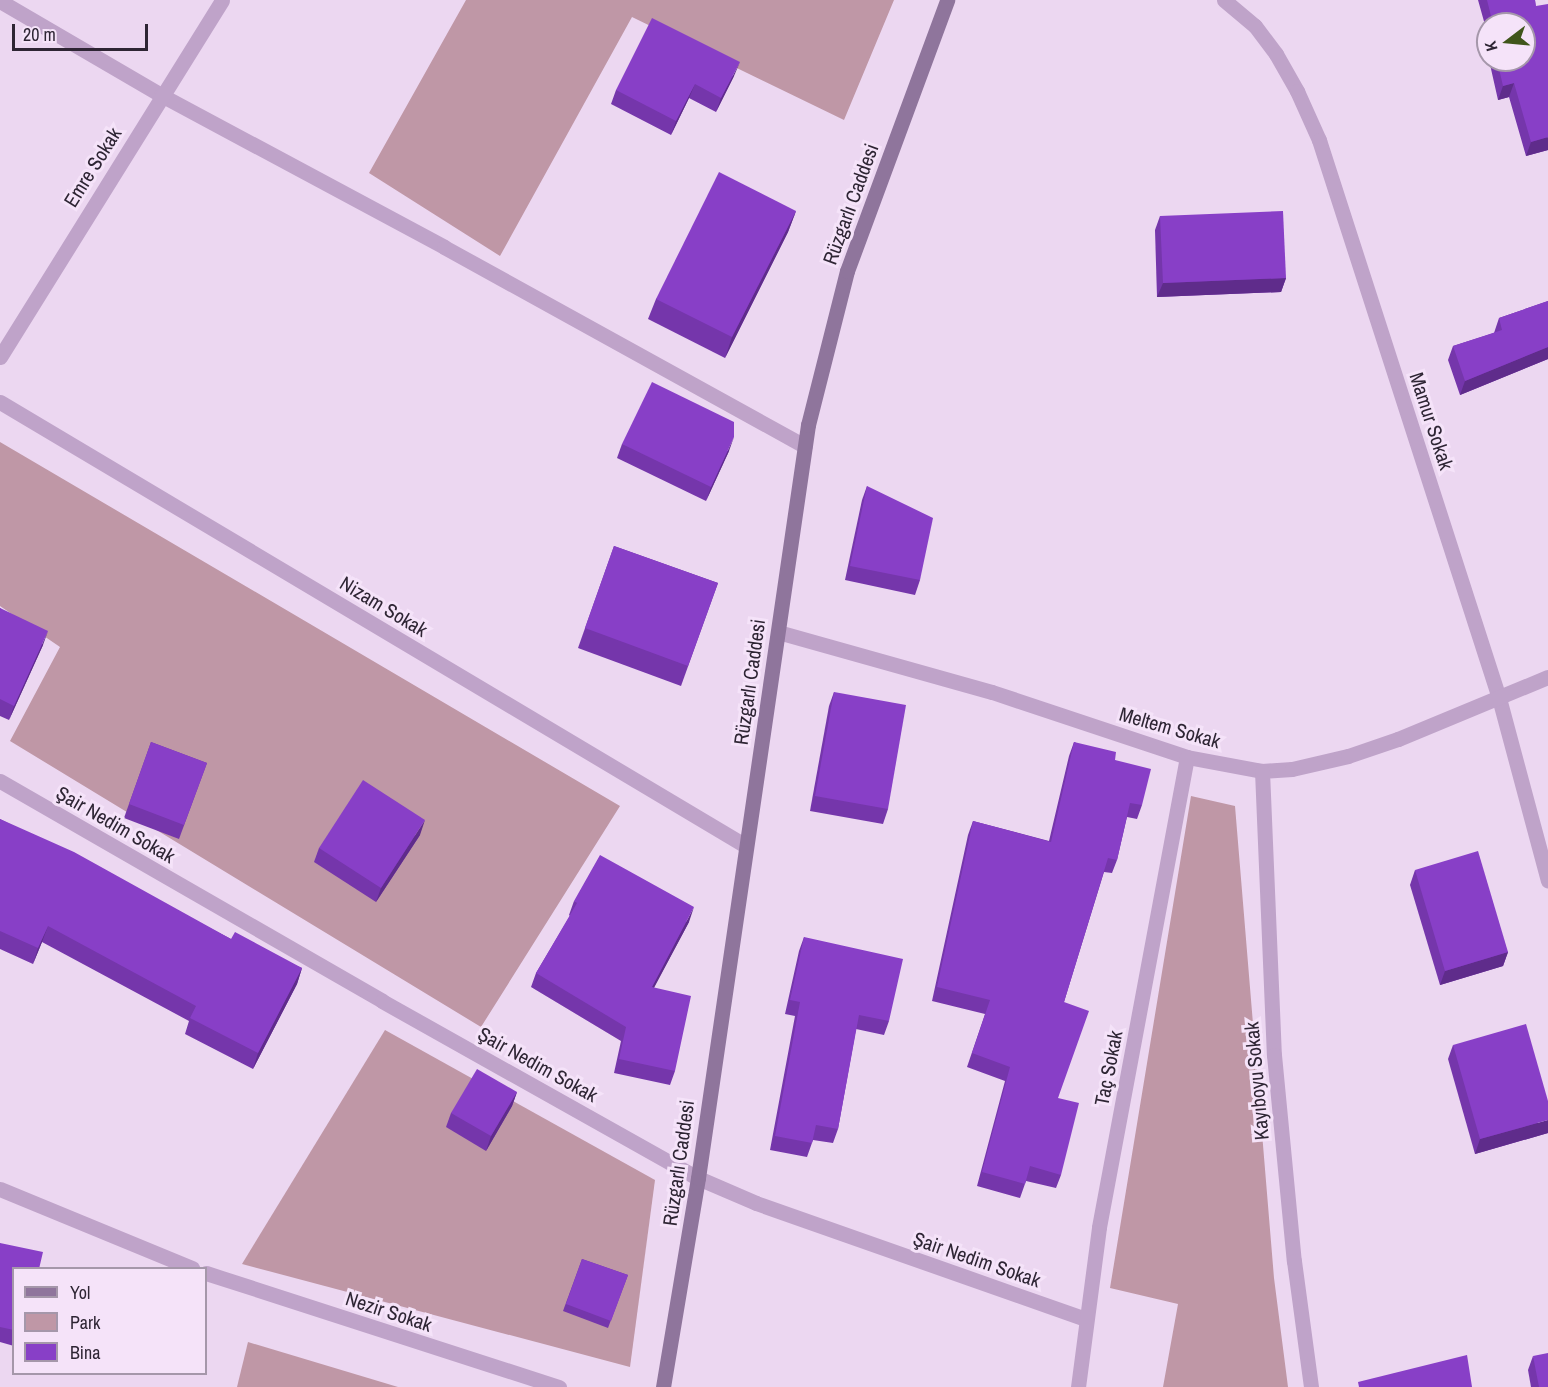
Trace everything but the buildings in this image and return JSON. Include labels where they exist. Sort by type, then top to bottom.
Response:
[{"type":"street","name":"Emre Sokak","points":[[0,357],[222,0]]},
{"type":"street","name":"Rüzgarlı Caddesi","points":[[663,1387],[698,1178],[805,446],[847,271],[946,0]]},
{"type":"street","name":"Mamur Sokak","points":[[1224,0],[1255,26],[1276,54],[1297,91],[1318,140],[1499,698],[1548,881]]},
{"type":"street","points":[[0,1],[161,95],[444,247],[805,446]]},
{"type":"street","name":"Nizam Sokak","points":[[0,402],[746,846]]},
{"type":"street","name":"Meltem Sokak","points":[[778,632],[992,692],[1186,757],[1262,771],[1292,769],[1348,756],[1548,677]]},
{"type":"street","name":"Taç Sokak","points":[[1078,1387],[1085,1319],[1101,1216],[1186,757]]},
{"type":"street","name":"Kayıboyu Sokak","points":[[1262,771],[1274,1055],[1294,1261],[1311,1387]]},
{"type":"street","name":"Şair Nedim Sokak","points":[[0,781],[382,1001],[698,1178],[756,1203],[1085,1319]]},
{"type":"street","points":[[0,1189],[187,1267]]},
{"type":"street","name":"Nezir Sokak","points":[[207,1273],[559,1387]]},
{"type":"green space","points":[[466,0],[894,0],[844,120],[632,17],[500,256],[369,173]]},
{"type":"green space","points":[[0,442],[620,806],[481,1027],[10,741],[60,647],[0,606]]},
{"type":"green space","points":[[1191,796],[1235,806],[1274,1278],[1288,1387],[1163,1387],[1178,1304],[1110,1288]]},
{"type":"green space","points":[[385,1030],[655,1180],[630,1367],[242,1264]]},
{"type":"green space","points":[[248,1342],[398,1387],[237,1387]]}]
